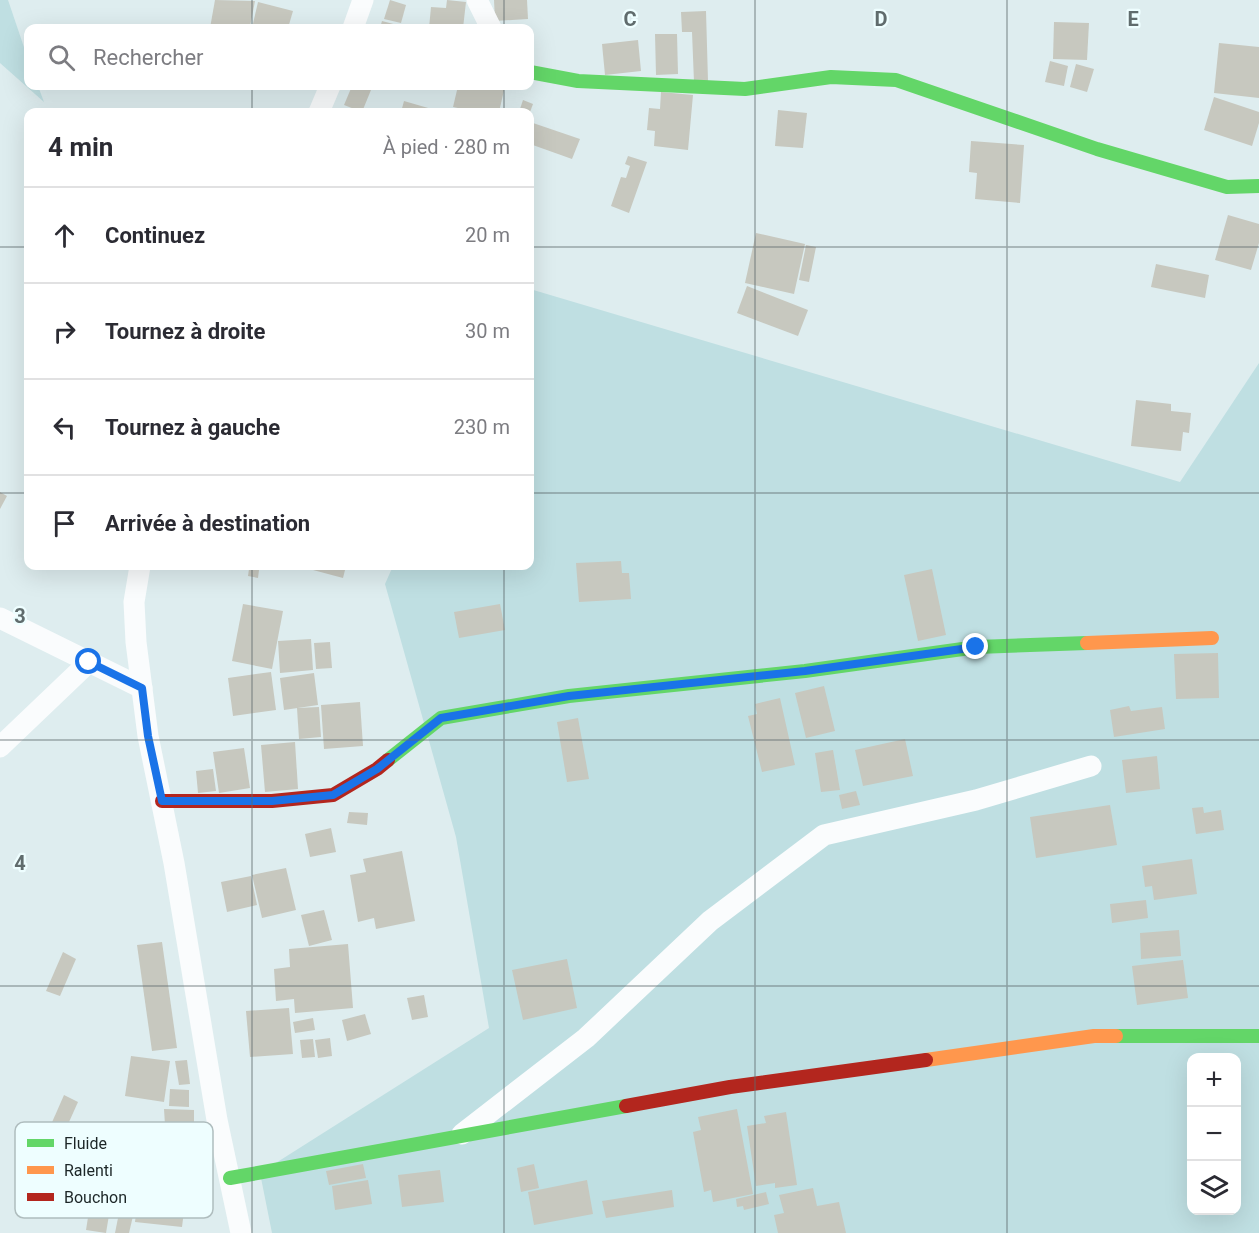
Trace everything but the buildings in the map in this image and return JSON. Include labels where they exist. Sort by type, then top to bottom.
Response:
[{"type":"street","points":[[354,24],[363,0]]},
{"type":"street","points":[[477,0],[489,24]]},
{"type":"street","points":[[534,73],[578,81],[745,89],[831,77],[896,80],[1086,146],[1227,187],[1259,186]]},
{"type":"street","points":[[321,108],[328,90]]},
{"type":"street","points":[[139,570],[134,602],[148,736],[162,801],[218,1120],[241,1233]]},
{"type":"street","points":[[0,618],[142,688]]},
{"type":"street","points":[[162,801],[272,801],[333,795],[377,769],[441,718],[569,696],[805,671],[976,647],[1212,638]]},
{"type":"street","points":[[0,747],[89,662]]},
{"type":"street","points":[[459,1136],[586,1038],[710,921],[824,835],[976,800],[1091,766]]},
{"type":"street","points":[[230,1178],[730,1087],[1094,1036],[1259,1036]]},
{"type":"shaded area","points":[[0,0],[8,0],[24,47],[24,84],[0,63]]},
{"type":"shaded area","points":[[30,90],[40,90],[44,102]]},
{"type":"shaded area","points":[[534,290],[1180,482],[1259,363],[1259,1233],[272,1233],[260,1173],[489,1028],[456,837],[385,584],[391,570],[534,570]]},
{"type":"traffic: fast","points":[[534,73],[578,81],[745,89],[831,77],[896,80],[1097,149],[1227,187],[1259,186]]},
{"type":"traffic: fast","points":[[388,760],[441,718],[569,696],[805,671],[977,647],[1087,643]]},
{"type":"traffic: fast","points":[[1116,1036],[1259,1036]]},
{"type":"traffic: fast","points":[[230,1178],[626,1106]]},
{"type":"traffic: slow","points":[[1087,643],[1212,638]]},
{"type":"traffic: slow","points":[[926,1060],[1094,1036],[1116,1036]]},
{"type":"traffic: jam","points":[[162,801],[272,801],[333,795],[388,760]]},
{"type":"traffic: jam","points":[[626,1106],[730,1087],[926,1060]]},
{"type":"route","points":[[89,662],[142,688],[148,736],[162,801],[272,801],[333,795],[377,769],[441,718],[569,696],[805,671],[976,647]]}]
